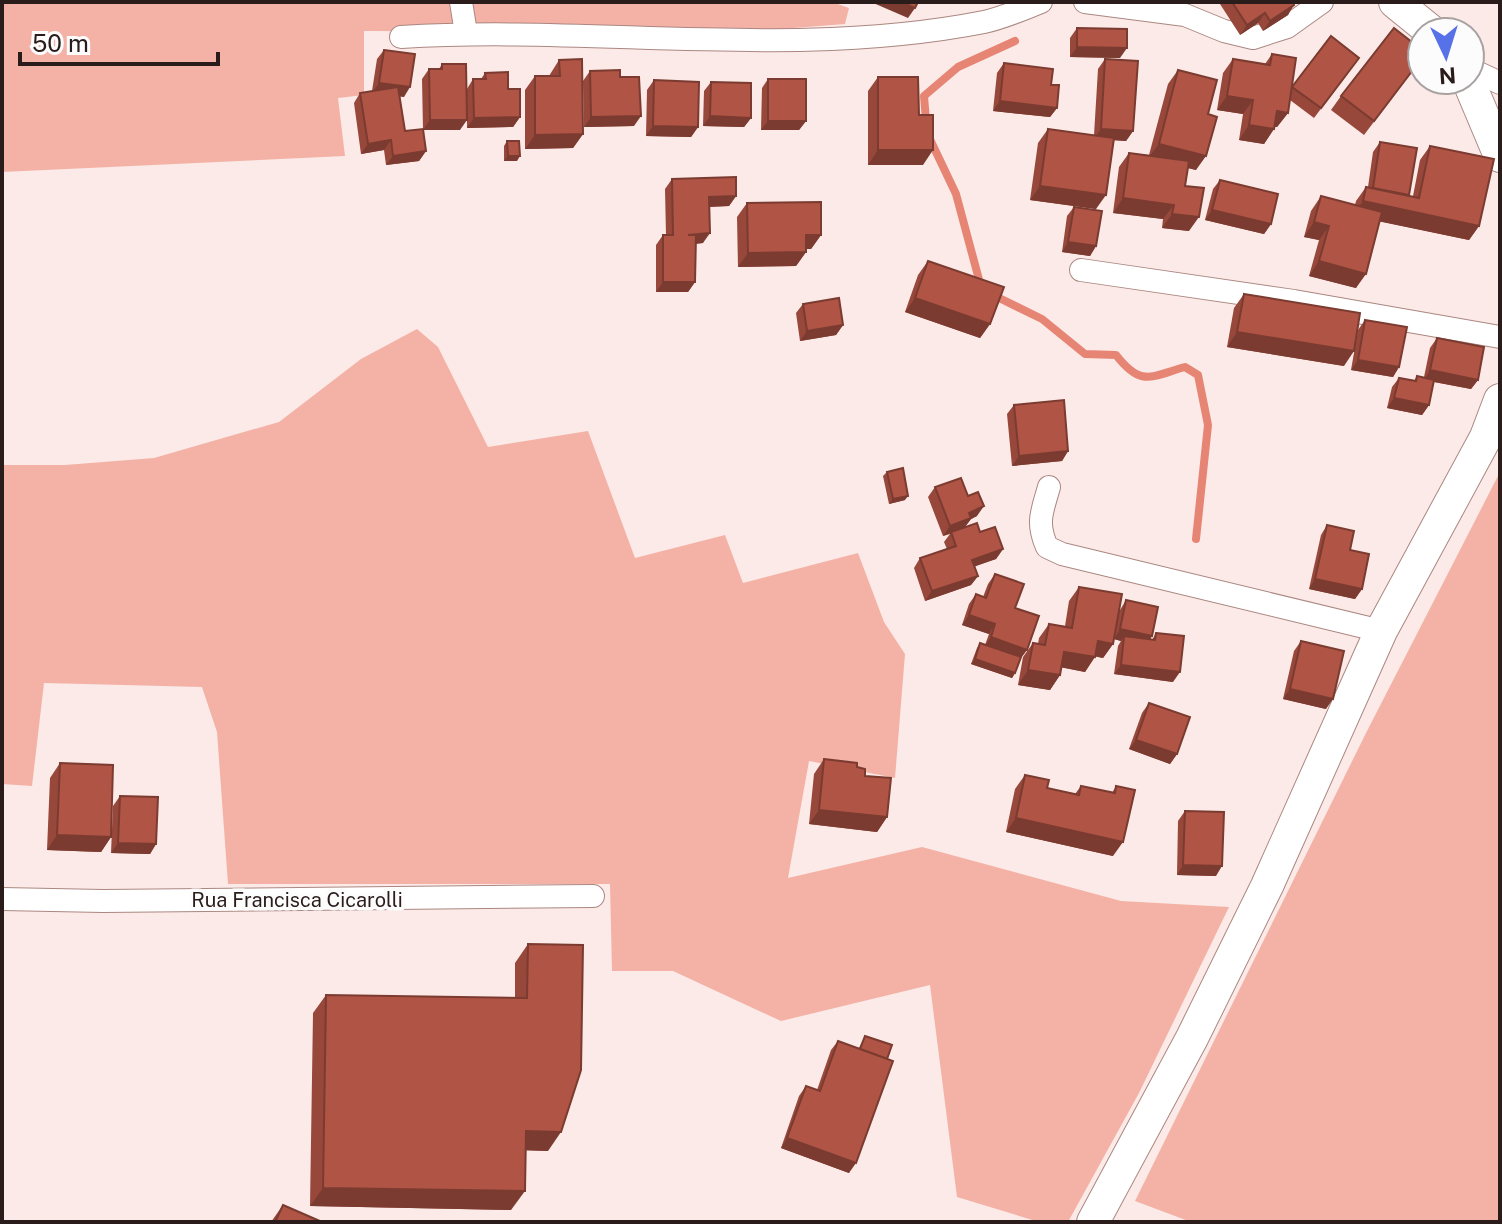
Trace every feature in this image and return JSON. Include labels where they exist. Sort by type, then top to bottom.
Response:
[{"type":"main road","points":[[1395,2],[1412,16]]},
{"type":"main road","points":[[1475,96],[1500,156]]},
{"type":"main road","points":[[1093,1222],[1192,1038],[1267,886],[1381,631],[1486,437],[1500,400]]},
{"type":"street","points":[[461,2],[466,33]]},
{"type":"street","points":[[401,37],[466,33],[714,41],[892,36],[987,21],[1041,2]]},
{"type":"street","points":[[1085,2],[1185,15],[1224,31],[1253,38],[1287,27],[1322,2]]},
{"type":"street","points":[[1081,270],[1294,301],[1500,337]]},
{"type":"street","points":[[1049,487],[1039,521],[1041,533],[1047,547],[1062,554],[1381,631]]},
{"type":"street","name":"Rua Francisca Cicarolli","points":[[2,899],[118,901],[593,896]]},
{"type":"shaded area","points":[[2,2],[832,2],[849,8],[845,24],[742,32],[364,31],[364,95],[338,98],[345,156],[2,172]]},
{"type":"shaded area","points":[[417,329],[438,347],[488,447],[588,431],[635,558],[725,535],[743,583],[858,553],[884,622],[905,654],[895,778],[809,761],[788,878],[922,847],[1121,901],[1229,907],[1139,1093],[1068,1222],[1039,1222],[957,1197],[930,985],[781,1021],[673,971],[612,971],[610,884],[228,884],[217,732],[202,687],[44,683],[32,786],[2,784],[2,465],[65,465],[154,458],[279,422],[361,359]]},
{"type":"shaded area","points":[[1500,472],[1500,1222],[1191,1222],[1135,1201],[1366,733]]},
{"type":"building","points":[[901,2],[918,2],[915,8]]},
{"type":"building","points":[[1232,2],[1293,2],[1294,5],[1270,21],[1265,13],[1247,25]]},
{"type":"building","points":[[1077,28],[1127,29],[1127,48],[1077,47]]},
{"type":"building","points":[[1394,28],[1406,37],[1406,79],[1374,121],[1341,96]]},
{"type":"building","points":[[1331,36],[1359,58],[1321,108],[1292,87]]},
{"type":"building","points":[[384,50],[415,54],[410,87],[379,83]]},
{"type":"building","points":[[1272,54],[1296,58],[1288,113],[1277,111],[1274,129],[1249,125],[1253,100],[1227,96],[1233,59],[1270,65]]},
{"type":"building","points":[[582,59],[583,134],[535,135],[535,76],[560,76],[559,60]]},
{"type":"building","points":[[1105,59],[1138,61],[1133,131],[1101,129]]},
{"type":"building","points":[[1004,63],[1053,69],[1051,85],[1059,85],[1057,108],[1000,101]]},
{"type":"building","points":[[442,64],[466,64],[467,120],[430,120],[429,69],[442,69]]},
{"type":"building","points":[[620,70],[620,77],[639,77],[641,116],[591,117],[590,71]]},
{"type":"building","points":[[1178,70],[1217,80],[1208,114],[1217,117],[1206,156],[1159,144]]},
{"type":"building","points":[[508,72],[508,89],[520,89],[520,117],[474,118],[473,79],[486,79],[485,73]]},
{"type":"building","points":[[878,77],[918,77],[919,115],[933,115],[933,150],[878,150]]},
{"type":"building","points":[[768,79],[806,79],[806,121],[768,121]]},
{"type":"building","points":[[654,80],[699,82],[698,127],[653,126]]},
{"type":"building","points":[[711,82],[751,83],[751,118],[710,116]]},
{"type":"building","points":[[398,87],[405,131],[423,129],[426,151],[393,156],[391,140],[368,144],[360,93]]},
{"type":"building","points":[[1048,129],[1114,138],[1106,195],[1040,186]]},
{"type":"building","points":[[507,141],[519,141],[520,156],[508,156]]},
{"type":"building","points":[[1380,142],[1417,148],[1409,195],[1373,188]]},
{"type":"building","points":[[1430,146],[1494,159],[1479,226],[1363,201],[1366,187],[1419,198]]},
{"type":"building","points":[[1129,153],[1189,161],[1185,186],[1204,188],[1199,217],[1172,214],[1174,205],[1123,198]]},
{"type":"building","points":[[736,177],[736,196],[709,197],[710,233],[688,235],[696,235],[695,282],[663,282],[663,235],[673,235],[672,179]]},
{"type":"building","points":[[1220,180],[1278,194],[1271,224],[1212,210]]},
{"type":"building","points":[[1321,196],[1382,212],[1366,274],[1319,261],[1329,226],[1314,222]]},
{"type":"building","points":[[821,202],[821,235],[806,235],[806,252],[748,253],[747,203]]},
{"type":"building","points":[[1074,207],[1102,211],[1096,246],[1068,242]]},
{"type":"building","points":[[928,261],[1004,287],[990,324],[915,298]]},
{"type":"building","points":[[1244,294],[1360,313],[1354,351],[1237,332]]},
{"type":"building","points":[[839,298],[843,325],[807,331],[803,304]]},
{"type":"building","points":[[1365,320],[1407,327],[1399,367],[1358,360]]},
{"type":"building","points":[[1437,338],[1484,347],[1478,380],[1430,370]]},
{"type":"building","points":[[1417,376],[1434,380],[1429,405],[1394,398],[1399,378],[1416,381]]},
{"type":"building","points":[[1064,400],[1068,451],[1019,456],[1014,405]]},
{"type":"building","points":[[903,468],[908,496],[893,499],[887,472]]},
{"type":"building","points":[[961,478],[968,496],[978,492],[984,506],[969,513],[971,518],[950,526],[935,487]]},
{"type":"building","points":[[977,523],[980,532],[995,527],[1003,549],[972,560],[978,576],[932,591],[920,558],[956,546],[951,532]]},
{"type":"building","points":[[1327,525],[1354,531],[1350,550],[1369,554],[1362,589],[1315,579]]},
{"type":"building","points":[[995,574],[1024,584],[1015,608],[1039,616],[1027,650],[991,637],[995,624],[969,615],[976,594],[986,598]]},
{"type":"building","points":[[1079,587],[1122,594],[1113,644],[1098,641],[1095,657],[1064,652],[1060,675],[1028,670],[1033,643],[1045,645],[1049,624],[1072,628]]},
{"type":"building","points":[[1126,600],[1158,607],[1152,636],[1120,629]]},
{"type":"building","points":[[1156,633],[1184,636],[1180,672],[1121,665],[1124,636],[1155,640]]},
{"type":"building","points":[[1301,641],[1344,651],[1333,699],[1290,689]]},
{"type":"building","points":[[980,643],[1021,657],[1015,673],[975,659]]},
{"type":"building","points":[[1149,703],[1190,717],[1177,754],[1136,740]]},
{"type":"building","points":[[824,759],[857,763],[857,767],[865,769],[865,776],[891,778],[887,817],[819,810]]},
{"type":"building","points":[[60,763],[113,765],[111,837],[57,835]]},
{"type":"building","points":[[1025,775],[1049,780],[1047,788],[1079,795],[1081,786],[1115,793],[1116,786],[1135,790],[1123,842],[1016,818]]},
{"type":"building","points":[[120,796],[158,797],[156,844],[118,843]]},
{"type":"building","points":[[1185,811],[1224,812],[1222,866],[1183,865]]},
{"type":"building","points":[[528,944],[583,945],[581,1070],[561,1132],[526,1131],[525,1191],[323,1188],[326,995],[527,998]]},
{"type":"building","points":[[865,1036],[892,1045],[887,1059],[860,1049]]},
{"type":"building","points":[[838,1041],[893,1061],[856,1163],[787,1138],[806,1086],[820,1091]]},
{"type":"building","points":[[283,1205],[322,1222],[275,1222]]},
{"type":"waterway","points":[[981,287],[956,194],[927,133],[924,96],[958,67],[1015,41]]},
{"type":"waterway","points":[[991,294],[1042,319],[1085,354],[1116,355],[1132,372],[1147,377],[1185,367],[1198,375],[1208,425],[1196,539]]}]
